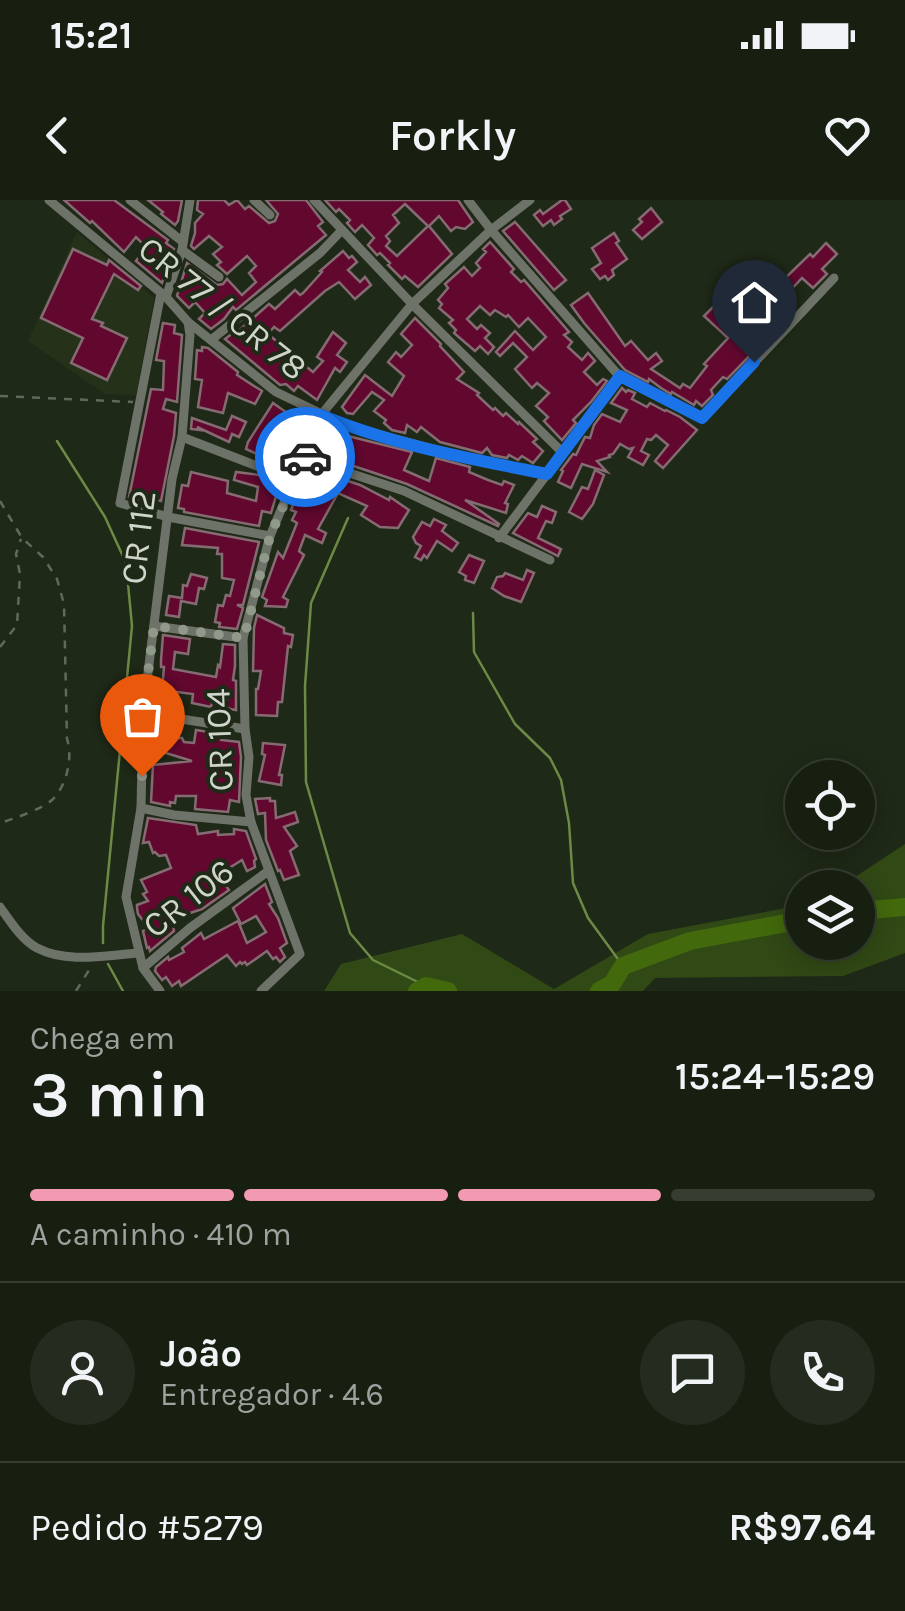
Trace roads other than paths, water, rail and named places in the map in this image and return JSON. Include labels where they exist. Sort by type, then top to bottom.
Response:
[{"type":"street","name":"CR 77 / CR 78","points":[[49,200],[163,295],[188,322],[276,392],[347,426],[467,458],[547,474]]},
{"type":"street","points":[[130,200],[219,277]]},
{"type":"street","points":[[190,200],[183,246],[163,295],[120,503],[168,517],[270,536]]},
{"type":"street","points":[[254,200],[270,214]]},
{"type":"street","points":[[314,200],[412,304],[563,453]]},
{"type":"street","points":[[468,200],[620,376],[702,418],[834,278]]},
{"type":"street","name":"CR 104","points":[[261,991],[300,954],[251,822],[246,795],[249,757],[244,730],[244,638],[270,536],[321,415],[412,304],[490,230],[530,200]]},
{"type":"street","points":[[211,340],[320,254],[342,230]]},
{"type":"street","name":"CR 112","points":[[160,991],[142,968],[126,897],[141,808],[143,713],[172,479],[182,437],[188,322]]},
{"type":"street","points":[[499,538],[620,376]]},
{"type":"street","points":[[182,437],[293,480]]},
{"type":"street","points":[[304,458],[404,491],[550,560]]},
{"type":"street","points":[[154,626],[244,638]]},
{"type":"street","points":[[143,713],[244,730]]},
{"type":"street","points":[[141,808],[251,822]]},
{"type":"street","name":"CR 106","points":[[142,968],[268,872]]},
{"type":"street","points":[[0,907],[36,948],[70,958],[139,953]]},
{"type":"waterway","points":[[57,441],[105,517],[126,563],[132,626],[103,943]]},
{"type":"waterway","points":[[348,518],[311,603],[305,686],[306,782],[350,933],[373,960],[426,986]]},
{"type":"waterway","points":[[473,613],[474,652],[515,724],[550,758],[561,780],[573,883],[588,918],[623,966]]},
{"type":"waterway","points":[[875,910],[905,907]]},
{"type":"waterway","points":[[599,991],[612,984],[623,966],[690,941],[785,923]]},
{"type":"waterway","points":[[108,964],[123,991]]},
{"type":"waterway","points":[[417,991],[426,986],[448,991]]}]
